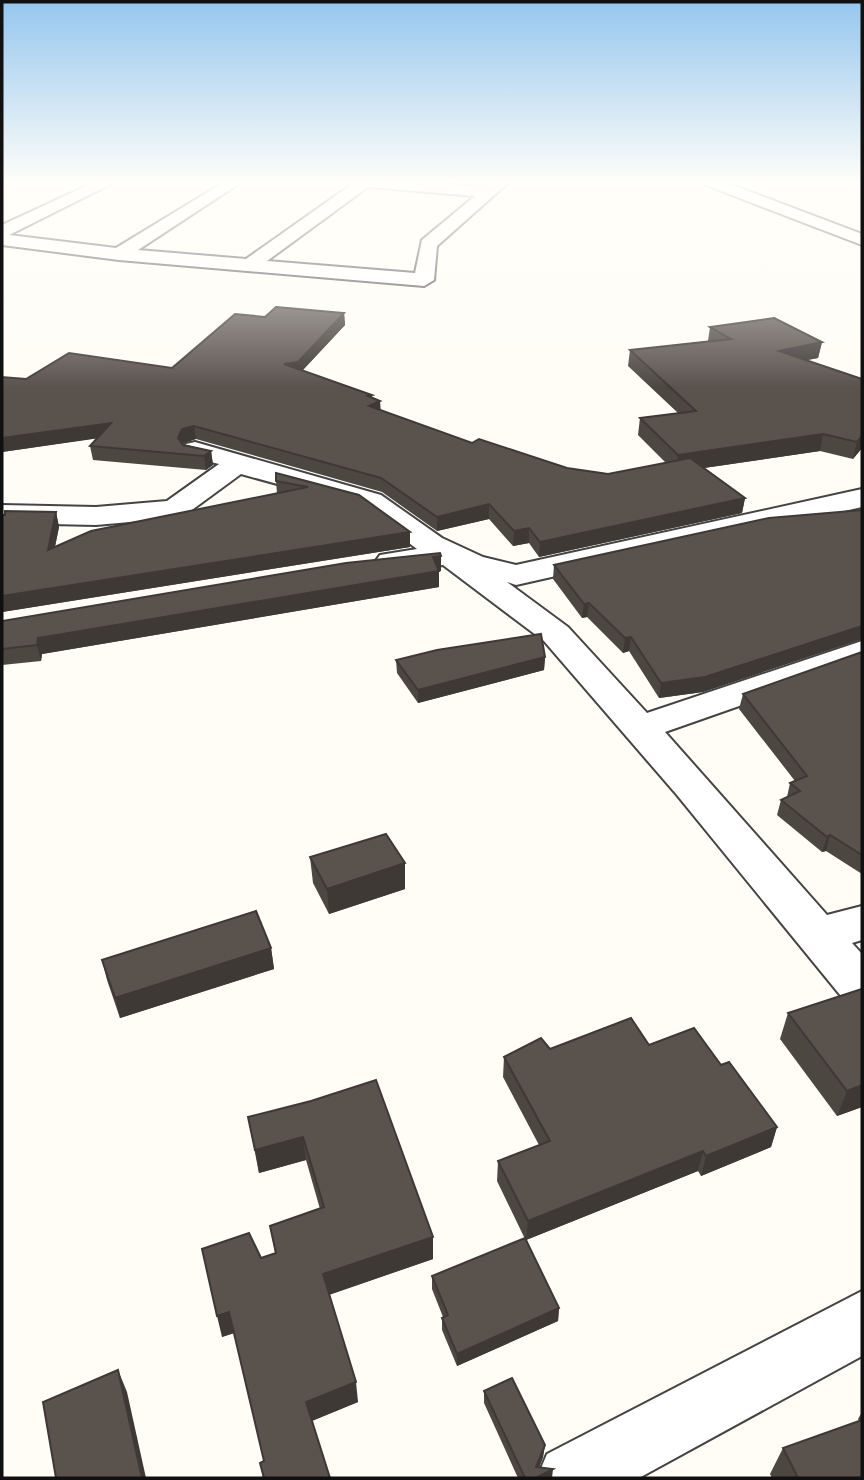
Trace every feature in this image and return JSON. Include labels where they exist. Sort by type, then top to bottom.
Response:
[{"type":"street","points":[[86,250],[424,280],[427,250]]},
{"type":"street","points":[[119,254],[125,250]]},
{"type":"street","points":[[251,264],[270,250]]},
{"type":"street","points":[[2,514],[96,516],[175,509],[243,462],[195,450]]},
{"type":"street","points":[[237,464],[371,501],[387,509],[403,527],[449,555],[556,634],[862,988]]},
{"type":"street","points":[[359,566],[449,555],[486,569],[516,575],[862,499]]},
{"type":"street","points":[[640,728],[862,651]]},
{"type":"street","points":[[818,935],[862,923]]},
{"type":"street","points":[[571,1478],[862,1322]]},
{"type":"building","points":[[276,307],[344,313],[298,362],[284,364],[372,395],[368,396],[380,401],[369,406],[472,443],[479,439],[567,468],[608,474],[690,458],[745,498],[540,542],[529,528],[514,531],[489,504],[437,517],[381,478],[194,426],[182,429],[178,438],[183,445],[211,451],[204,456],[90,446],[111,423],[2,438],[2,377],[26,379],[69,353],[172,368],[235,314],[265,317]]},
{"type":"building","points":[[774,318],[822,342],[779,351],[862,379],[862,436],[857,442],[823,434],[678,455],[640,418],[696,411],[630,350],[731,339],[710,327]]},
{"type":"building","points":[[276,473],[359,495],[410,532],[2,596],[2,515],[5,515],[5,511],[56,512],[48,550],[91,531],[308,487],[276,481]]},
{"type":"building","points":[[862,510],[862,626],[705,677],[661,683],[631,637],[625,638],[589,603],[584,604],[554,565],[769,518]]},
{"type":"building","points":[[440,553],[441,556],[433,557],[439,571],[38,638],[37,645],[2,649],[2,621],[346,563]]},
{"type":"building","points":[[541,634],[545,657],[418,690],[396,660],[437,650]]},
{"type":"building","points":[[862,652],[862,855],[830,835],[827,837],[781,800],[800,791],[790,783],[807,776],[743,694]]},
{"type":"building","points":[[386,834],[405,863],[327,889],[310,857]]},
{"type":"building","points":[[256,911],[271,948],[115,998],[102,960]]},
{"type":"building","points":[[862,989],[862,1085],[847,1091],[788,1013]]},
{"type":"building","points":[[631,1018],[649,1045],[694,1028],[721,1065],[729,1062],[777,1127],[706,1156],[703,1151],[528,1221],[498,1161],[550,1141],[504,1057],[541,1038],[550,1049]]},
{"type":"building","points":[[376,1080],[433,1237],[323,1274],[356,1382],[306,1402],[330,1478],[264,1478],[260,1463],[264,1461],[229,1312],[217,1316],[202,1249],[249,1233],[261,1258],[276,1253],[270,1226],[324,1207],[303,1137],[255,1150],[248,1117],[311,1101]]},
{"type":"building","points":[[525,1238],[559,1308],[457,1354],[442,1318],[448,1315],[432,1276]]},
{"type":"building","points":[[118,1370],[142,1478],[56,1478],[43,1402]]},
{"type":"building","points":[[512,1378],[545,1445],[536,1467],[553,1469],[536,1478],[525,1478],[484,1391]]},
{"type":"building","points":[[862,1420],[862,1478],[798,1478],[783,1448]]}]
